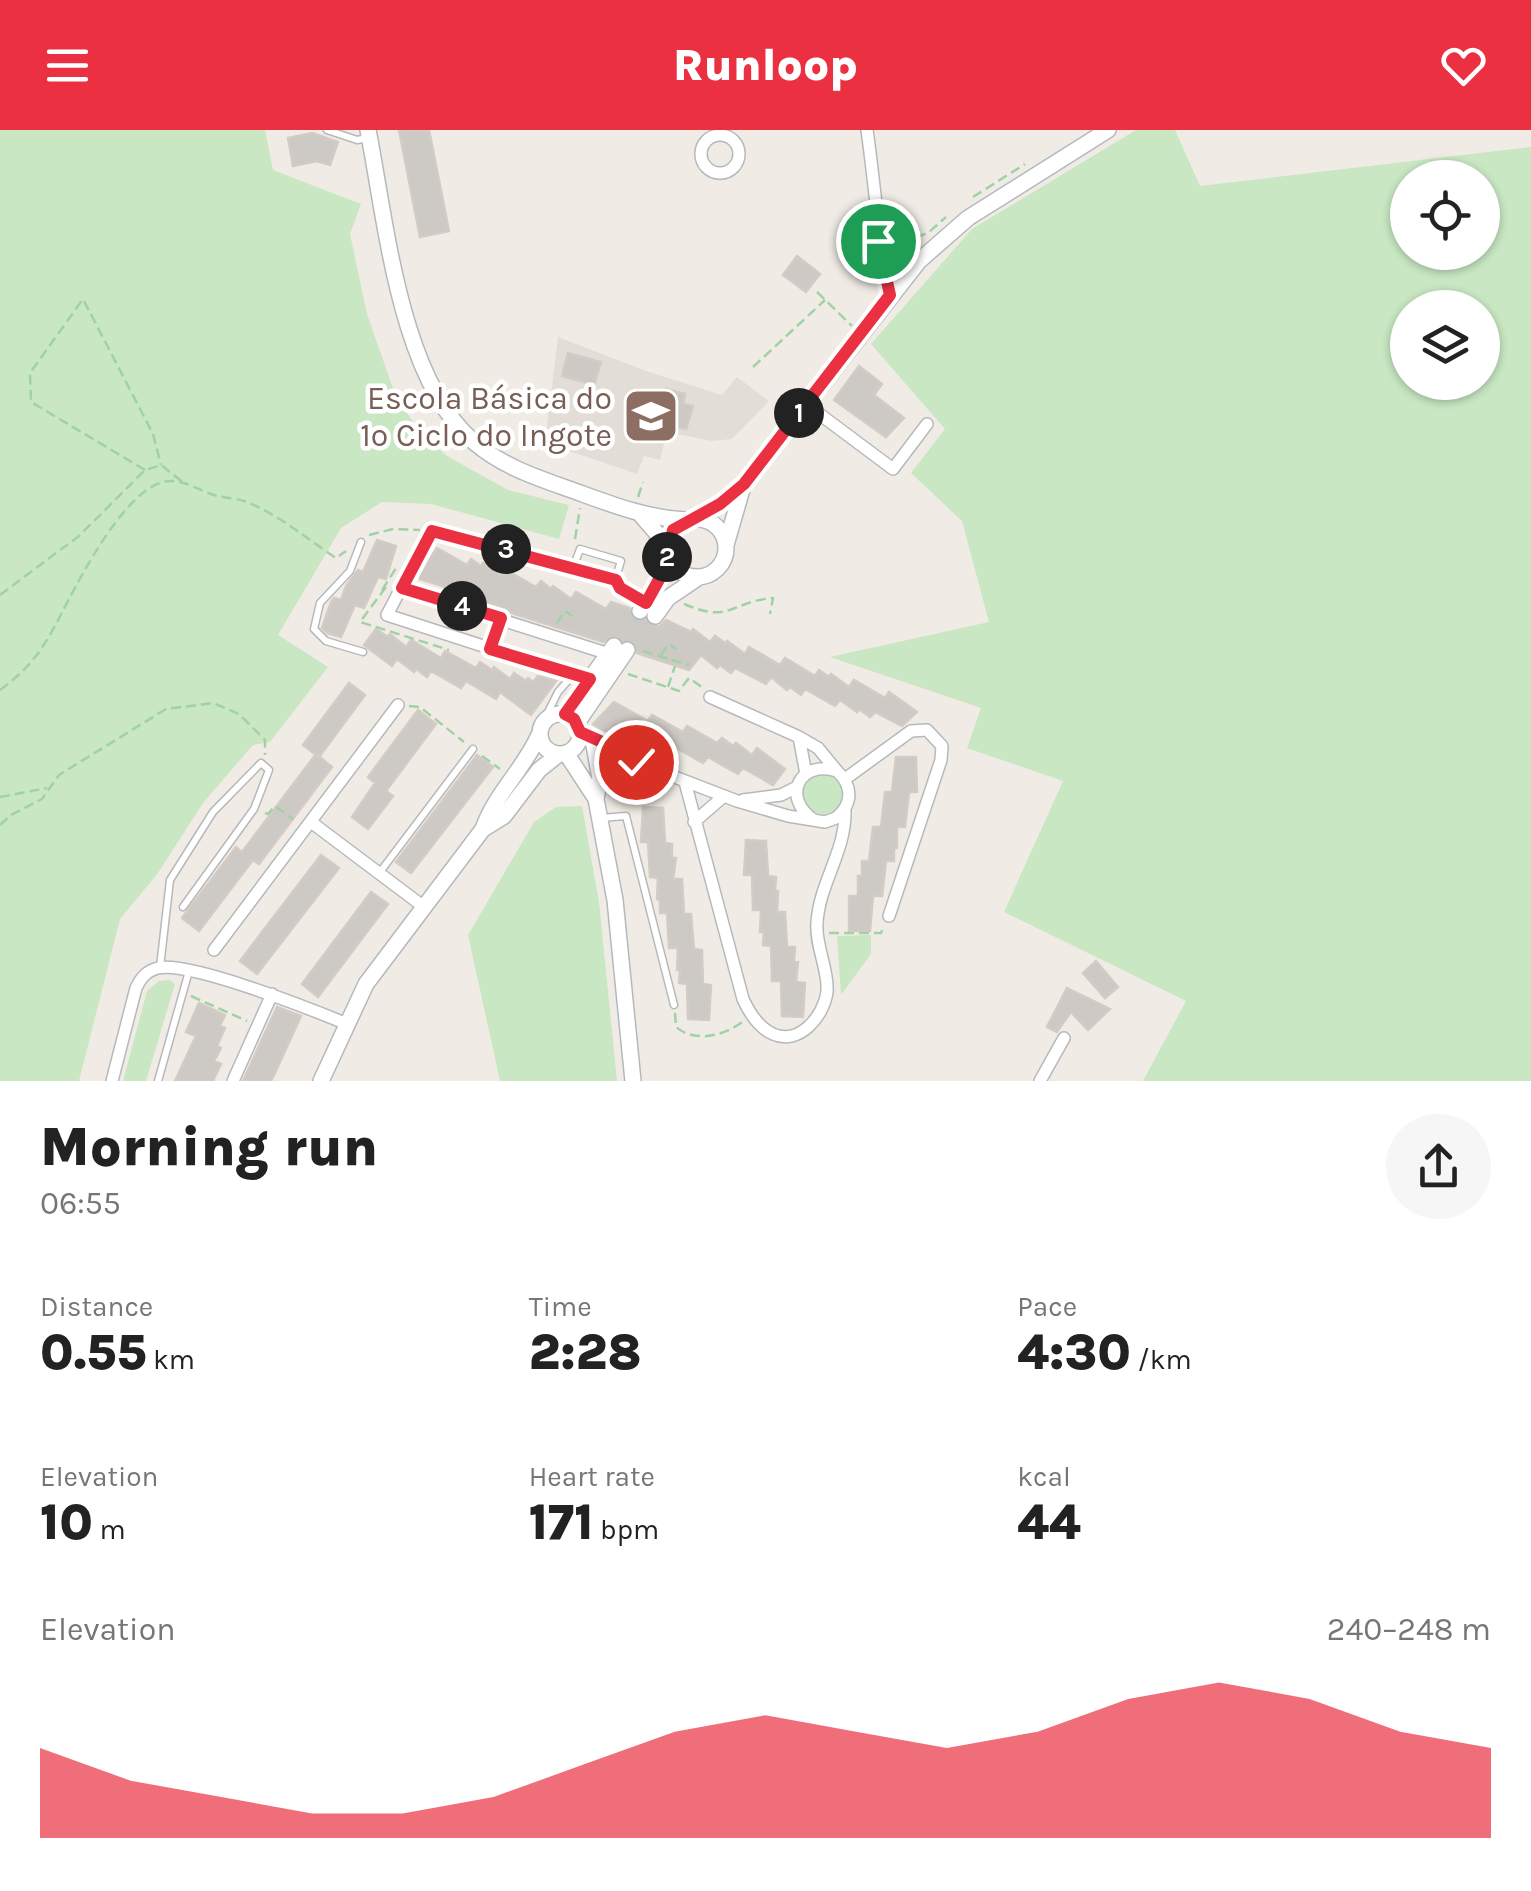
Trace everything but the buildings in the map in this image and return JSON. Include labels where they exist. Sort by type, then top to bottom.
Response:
[{"type":"street","points":[[867,130],[880,218],[878,241],[890,295]]},
{"type":"street","points":[[744,484],[725,554],[716,570],[647,614],[673,530],[720,504],[744,484],[919,261],[968,218],[1108,130]]},
{"type":"street","points":[[369,134],[404,310],[430,383],[471,440],[521,472],[641,515],[702,519],[718,528],[726,545]]},
{"type":"street","points":[[880,218],[919,261]]},
{"type":"street","points":[[806,404],[893,468],[927,424]]},
{"type":"street","points":[[641,515],[668,550],[679,572],[700,577]]},
{"type":"street","points":[[573,675],[387,615],[402,588],[616,655]]},
{"type":"street","points":[[482,829],[504,816],[538,770],[567,757],[576,745],[590,679],[616,655]]},
{"type":"street","points":[[579,727],[616,655]]},
{"type":"street","points":[[684,782],[743,1000],[751,1015],[774,1034],[789,1036],[804,1031],[820,1014],[827,991],[818,934],[823,891],[845,831],[844,811],[850,789],[818,748],[710,696]]},
{"type":"street","points":[[214,950],[398,706]]},
{"type":"street","points":[[321,1081],[374,972],[482,829],[490,809],[527,761],[541,728],[553,714],[636,762],[724,796],[814,820],[836,818],[844,811]]},
{"type":"street","points":[[579,727],[600,765],[596,798],[615,900],[633,1081]]},
{"type":"street","points":[[541,728],[544,746],[567,757],[596,798]]},
{"type":"street","points":[[738,800],[781,795],[797,787],[806,774],[816,769],[841,775],[911,731],[927,730],[942,746],[940,760],[889,916]]},
{"type":"street","points":[[800,737],[806,774]]},
{"type":"street","points":[[600,765],[636,762]]},
{"type":"street","points":[[797,787],[797,801],[803,813],[814,820]]},
{"type":"street","points":[[694,822],[724,796]]},
{"type":"street","points":[[310,822],[424,906]]},
{"type":"street","points":[[112,1081],[136,988],[144,975],[160,967],[272,994],[347,1024]]},
{"type":"street","points":[[232,1081],[272,994]]},
{"type":"street","points":[[1040,1081],[1064,1038]]},
{"type":"lane","points":[[326,130],[356,140],[369,134]]},
{"type":"lane","points":[[402,588],[432,531],[616,580],[621,561],[580,549],[574,568]]},
{"type":"lane","points":[[361,542],[350,571],[320,603],[314,629],[326,641],[363,652]]},
{"type":"lane","points":[[490,649],[501,618]]},
{"type":"lane","points":[[541,728],[558,692],[573,675],[590,679]]},
{"type":"lane","points":[[380,874],[474,750]]},
{"type":"lane","points":[[567,757],[600,765]]},
{"type":"lane","points":[[160,967],[170,880],[213,812],[260,763],[270,770],[254,809],[183,908]]},
{"type":"lane","points":[[600,818],[626,816],[674,1004]]},
{"type":"lane","points":[[158,1081],[189,971]]},
{"type":"path","points":[[817,292],[860,334]]},
{"type":"path","points":[[145,470],[31,402],[30,374],[83,299],[153,434],[162,465],[186,484]]},
{"type":"path","points":[[753,367],[826,300]]},
{"type":"path","points":[[0,595],[79,536],[145,470],[162,465]]},
{"type":"path","points":[[0,690],[24,672],[48,642],[115,523],[142,494],[170,480],[244,501],[336,558],[370,533],[393,528],[432,531]]},
{"type":"path","points":[[580,509],[575,540],[580,549]]},
{"type":"path","points":[[360,622],[398,565]]},
{"type":"path","points":[[687,605],[716,614],[726,613],[748,600],[774,598],[770,614]]},
{"type":"path","points":[[556,624],[565,612],[572,616]]},
{"type":"path","points":[[660,656],[668,644],[676,649]]},
{"type":"path","points":[[616,655],[679,691],[689,678],[694,682]]},
{"type":"path","points":[[668,687],[675,666]]},
{"type":"path","points":[[0,825],[42,798],[59,775],[166,708],[213,703],[239,714],[264,740],[267,752],[260,763]]},
{"type":"path","points":[[398,706],[420,708],[514,779]]},
{"type":"path","points":[[0,798],[50,787]]},
{"type":"path","points":[[268,814],[275,806],[295,820]]},
{"type":"path","points":[[818,934],[881,932],[889,916]]},
{"type":"path","points":[[200,1000],[258,1026]]},
{"type":"path","points":[[674,1021],[684,1035],[718,1036],[734,1028]]},
{"type":"shaded area","name":"Escola Básica do 1º Ciclo do Ingote","points":[[558,337],[722,395],[737,377],[769,401],[732,439],[712,441],[667,432],[660,460],[644,456],[637,474],[545,443]]},
{"type":"green space","points":[[0,130],[265,130],[273,170],[361,204],[350,234],[367,314],[395,394],[418,430],[447,456],[508,490],[569,505],[559,539],[431,504],[382,502],[341,528],[278,635],[328,667],[270,742],[253,745],[203,803],[158,873],[120,919],[79,1081],[0,1081]]},
{"type":"green space","points":[[1136,130],[1175,130],[1200,186],[1390,164],[1390,270],[1500,270],[1500,160],[1421,160],[1531,147],[1531,1081],[1143,1081],[1186,1001],[1004,912],[1063,781],[967,748],[981,708],[830,657],[989,622],[962,521],[911,473],[945,429],[871,344],[972,229]]},
{"type":"green space","points":[[823,774],[837,780],[843,794],[837,808],[823,814],[809,808],[803,794],[809,780]]},
{"type":"green space","points":[[582,806],[599,902],[617,1081],[500,1081],[468,935],[534,822],[556,807]]},
{"type":"green space","points":[[871,935],[871,954],[841,995],[837,936]]},
{"type":"green space","points":[[170,980],[175,984],[146,1081],[123,1081],[147,991],[159,981]]},
{"type":"tunnel","points":[[614,646],[640,611]]},
{"type":"tunnel","points":[[627,650],[655,616]]},
{"type":"place","name":"Escola Básica do 1º Ciclo do Ingote","points":[[651,416]]},
{"type":"route","points":[[636,762],[622,751],[580,732],[574,719],[565,714],[590,679],[490,649],[501,618],[402,588],[432,531],[616,580],[620,588],[646,603],[662,574],[673,530],[720,504],[744,484],[890,295],[878,241]]}]
